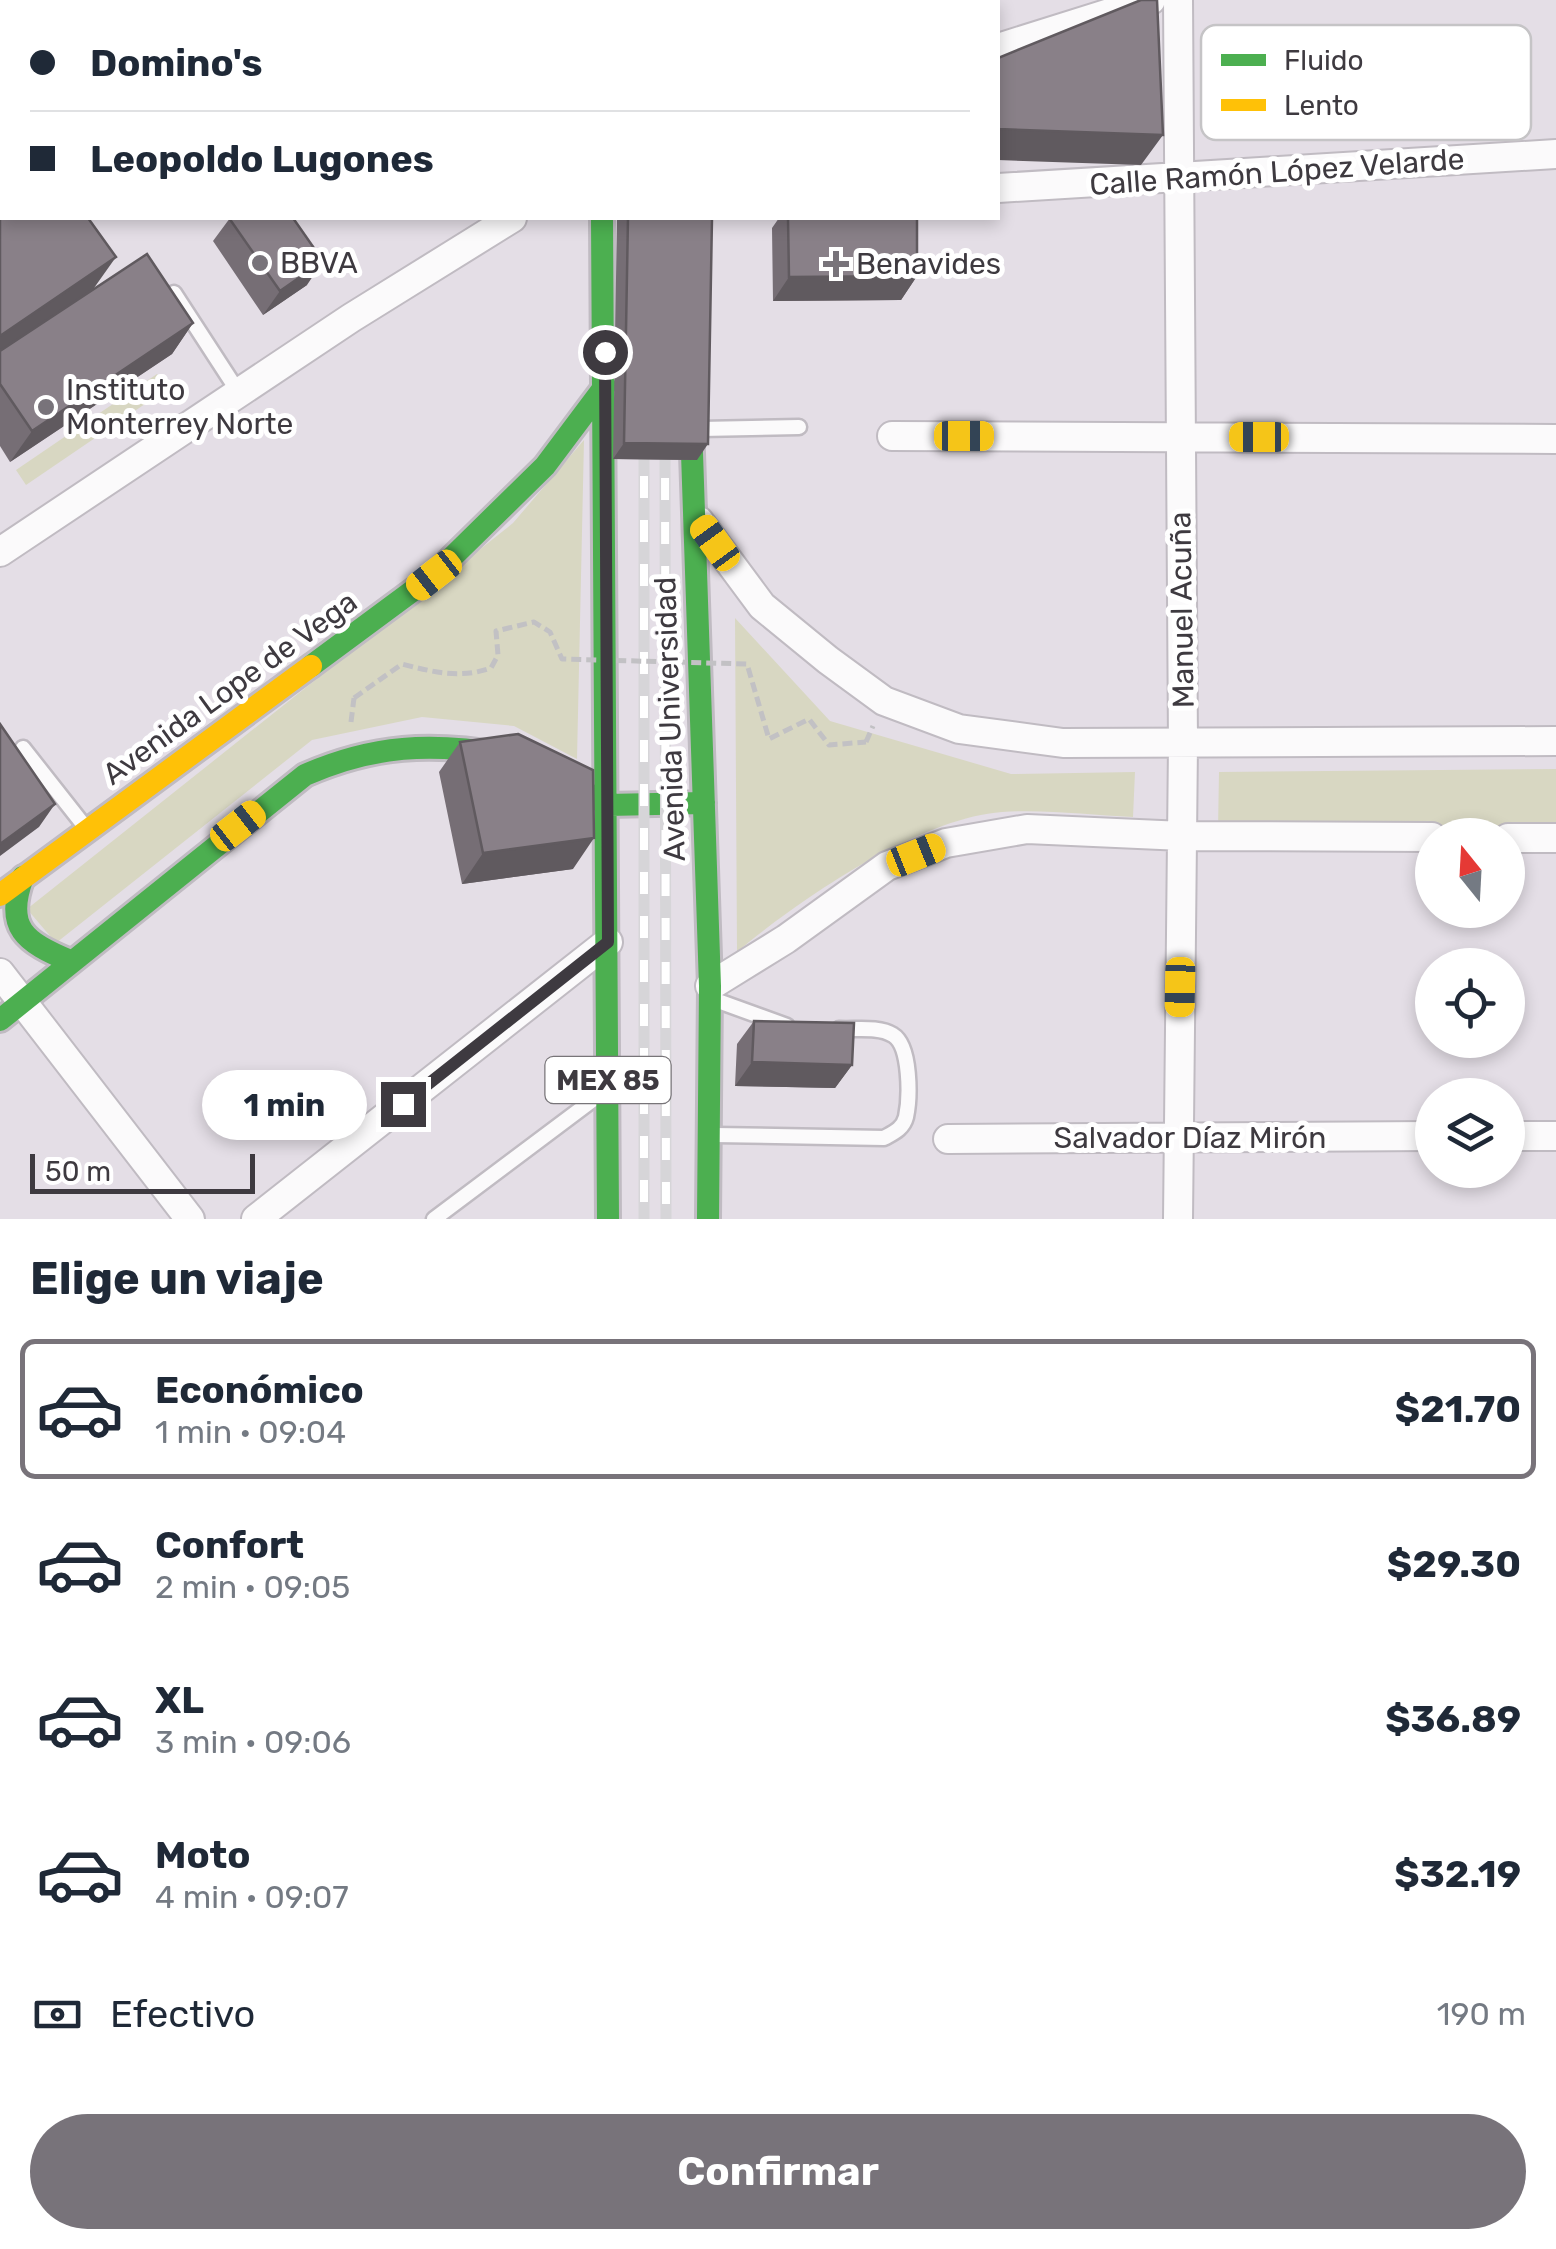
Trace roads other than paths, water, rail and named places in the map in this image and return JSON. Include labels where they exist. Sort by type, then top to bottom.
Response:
[{"type":"main road","name":"Avenida Universidad","points":[[602,220],[608,1219]]},
{"type":"main road","name":"Avenida Universidad","points":[[690,371],[710,992],[708,1219]]},
{"type":"main road","name":"Avenida Lope de Vega","points":[[0,895],[86,828],[362,632],[434,575],[545,466],[606,386]]},
{"type":"main road","points":[[11,1011],[304,775],[347,754],[412,744],[461,747],[530,764]]},
{"type":"main road","points":[[560,778],[608,805],[704,802]]},
{"type":"main road","points":[[23,877],[12,896],[18,930],[29,942],[70,961]]},
{"type":"street","points":[[1000,47],[1151,0]]},
{"type":"street","name":"Manuel Acuña","points":[[1178,0],[1184,744],[1178,1219]]},
{"type":"street","name":"Calle Ramón López Velarde","points":[[1000,188],[1179,180],[1556,154]]},
{"type":"street","points":[[0,552],[509,220]]},
{"type":"street","points":[[892,436],[1556,438]]},
{"type":"street","points":[[692,512],[762,606],[884,702],[976,731],[1063,743],[1556,741]]},
{"type":"street","points":[[710,992],[887,866],[946,843],[1027,829],[1183,836],[1415,837]]},
{"type":"street","points":[[1525,838],[1556,838]]},
{"type":"street","points":[[256,1219],[608,942]]},
{"type":"street","points":[[0,973],[11,1011],[190,1219]]},
{"type":"street","name":"Salvador Díaz Mirón","points":[[948,1139],[1415,1136]]},
{"type":"street","points":[[1525,1136],[1556,1136]]},
{"type":"lane","points":[[174,293],[239,393]]},
{"type":"lane","points":[[690,429],[799,426]]},
{"type":"lane","points":[[23,748],[86,828]]},
{"type":"lane","points":[[710,992],[805,1028]]},
{"type":"lane","points":[[709,1135],[884,1138],[900,1129],[906,1118],[905,1051],[897,1036],[884,1030],[824,1029]]},
{"type":"lane","points":[[434,1219],[608,1089]]},
{"type":"railway","points":[[644,432],[644,1219]]},
{"type":"railway","points":[[665,434],[666,1219]]},
{"type":"place","name":"BBVA","points":[[260,263]]},
{"type":"place","name":"Benavides","points":[[836,264]]},
{"type":"place","name":"Instituto Monterrey Norte","points":[[46,407]]}]
